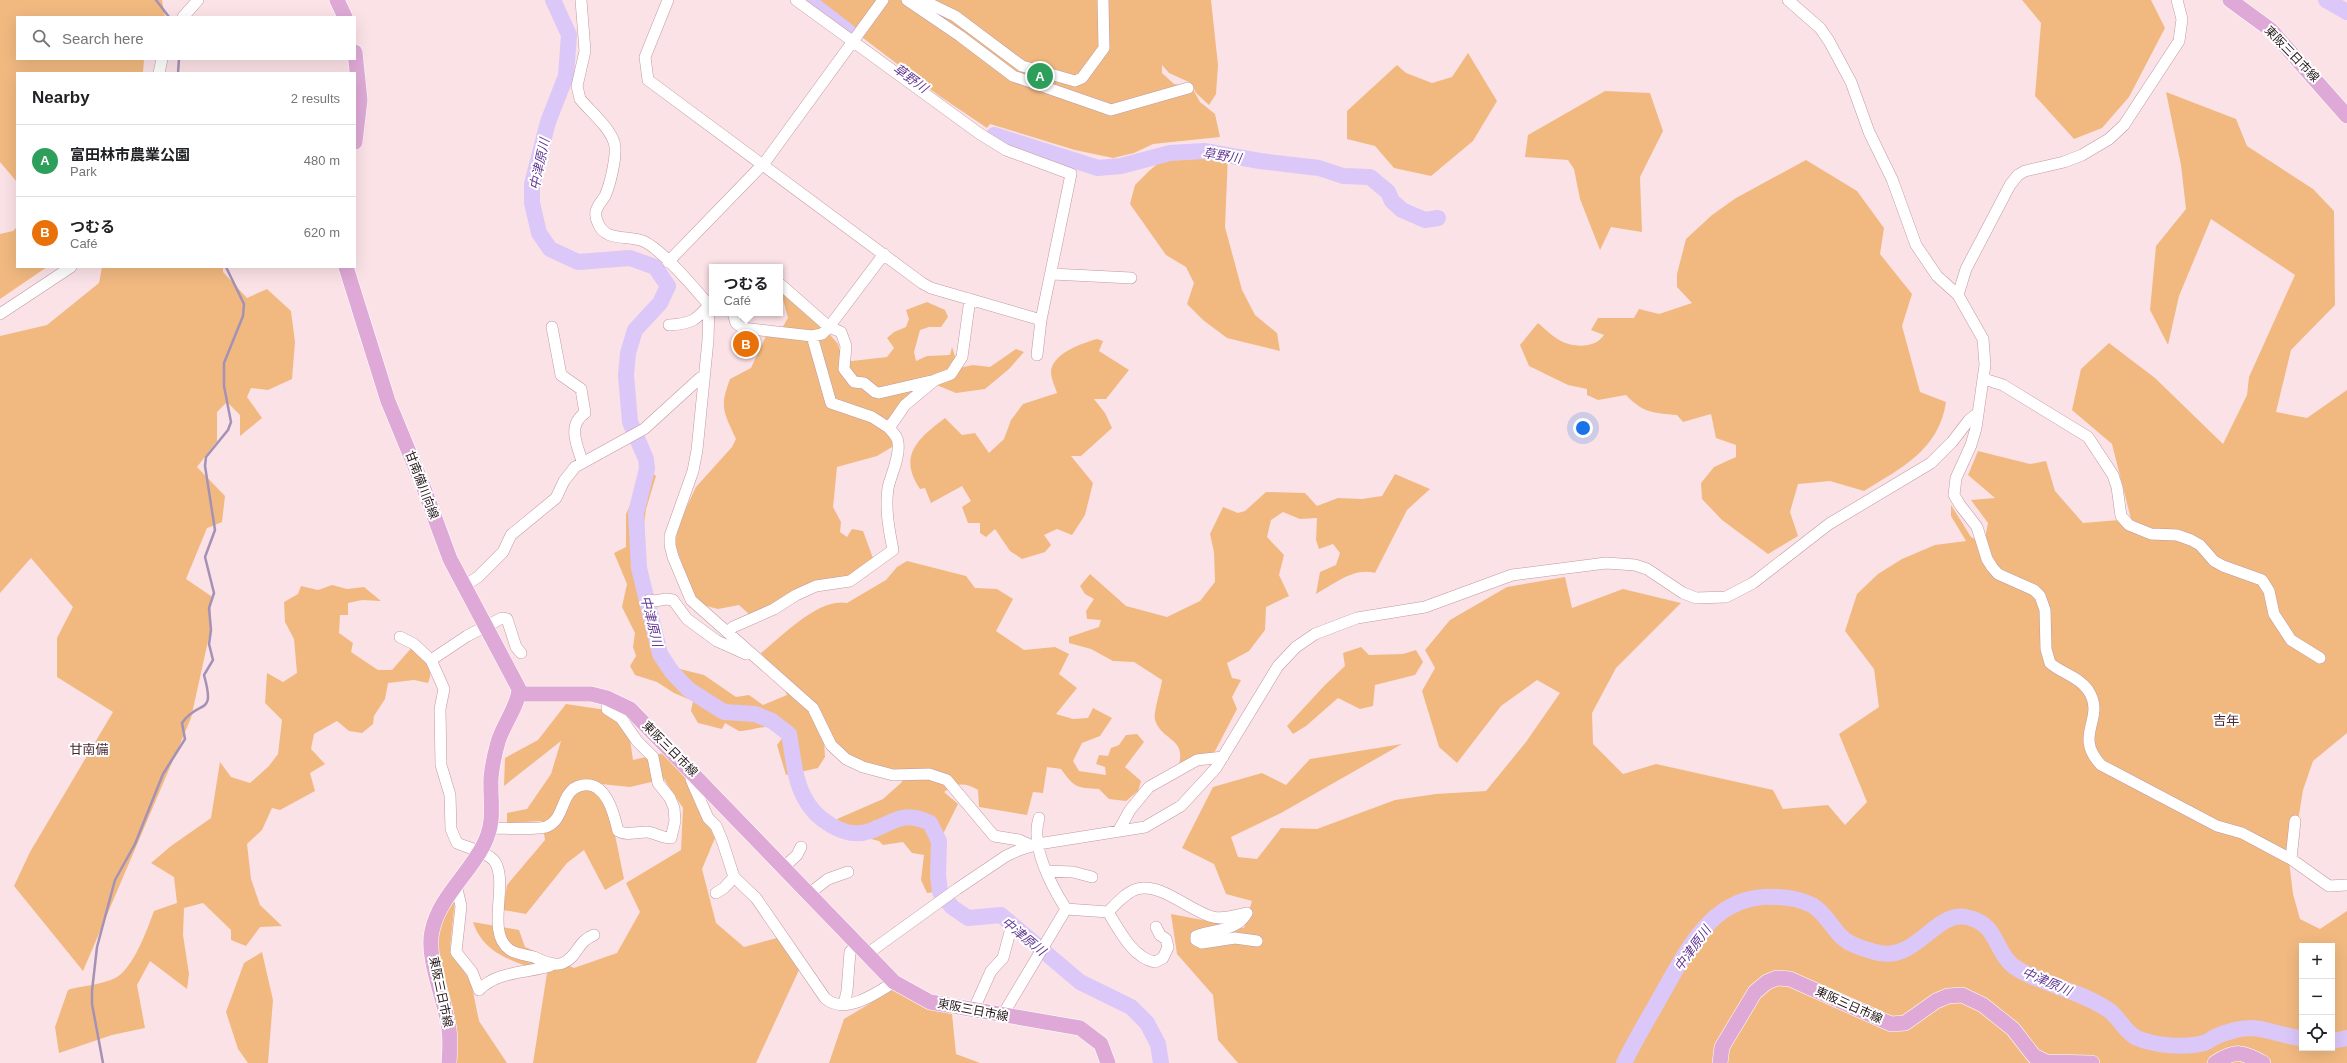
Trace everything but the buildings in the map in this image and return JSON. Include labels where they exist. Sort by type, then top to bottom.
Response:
[{"type":"main road","points":[[337,0],[345,16]]},
{"type":"main road","name":"東阪三日市線","points":[[2230,0],[2271,30],[2347,116]]},
{"type":"main road","points":[[356,60],[360,100],[356,134]]},
{"type":"main road","name":"甘南備川向線","points":[[346,268],[390,406],[423,486],[450,559],[516,680],[519,694]]},
{"type":"main road","name":"東阪三日市線","points":[[449,1063],[449,1024],[432,955],[431,933],[438,913],[479,852],[491,828],[493,818],[491,777],[494,759],[505,722],[519,694],[591,694],[607,698],[630,709],[694,773],[894,982],[930,1002],[973,1011],[1065,1024],[1080,1028],[1101,1044],[1108,1063]]},
{"type":"main road","name":"東阪三日市線","points":[[1720,1063],[1722,1048],[1755,992],[1767,982],[1777,978],[1790,979],[1891,1024],[1905,1023],[1936,1001],[1948,996],[1962,995],[1983,1005],[2012,1029],[2034,1056],[2046,1062],[2092,1063]]},
{"type":"main road","points":[[2215,1063],[2227,1055],[2240,1052],[2263,1063]]},
{"type":"street","points":[[184,16],[198,0]]},
{"type":"street","points":[[581,0],[585,51],[578,93],[580,100],[612,136],[616,154],[608,186],[597,206],[595,215],[598,224],[611,236],[645,242],[668,262],[709,303]]},
{"type":"street","points":[[668,0],[646,57],[648,80],[931,288],[1041,320]]},
{"type":"street","points":[[796,0],[986,138],[1006,150],[1071,174],[1052,274],[1041,320],[1037,355]]},
{"type":"street","points":[[668,262],[762,165],[883,0]]},
{"type":"street","points":[[907,0],[960,36],[1013,76],[1111,110],[1188,88]]},
{"type":"street","points":[[922,0],[955,16],[1022,66],[1075,81],[1082,78],[1104,48],[1102,0]]},
{"type":"street","points":[[1958,295],[1972,257],[2010,185],[2018,175],[2082,155],[2109,139],[2130,118],[2179,41],[2182,19],[2177,0]]},
{"type":"street","points":[[1795,2],[1820,28],[1851,82],[1869,132],[1892,179],[1916,245],[1937,276],[1958,295],[1983,338],[1986,353],[1984,379],[1974,437],[1956,478],[1954,495],[1978,527],[1987,559],[1992,567],[1998,574],[2034,590],[2040,596],[2045,610],[2046,649],[2050,663],[2081,682],[2092,699],[2094,709],[2088,743],[2090,752],[2101,765],[2217,826],[2242,833],[2292,859],[2329,886],[2347,885]]},
{"type":"street","points":[[159,72],[162,60]]},
{"type":"street","points":[[734,316],[736,324],[742,328],[812,336],[822,334],[829,327],[884,254]]},
{"type":"street","points":[[0,314],[69,268]]},
{"type":"street","points":[[1052,274],[1131,278]]},
{"type":"street","points":[[783,287],[829,327],[841,332],[844,336],[846,346],[844,369],[846,375],[854,382],[864,383],[875,392],[935,380],[951,374],[962,357],[970,299]]},
{"type":"street","points":[[669,325],[682,324],[696,320],[709,305]]},
{"type":"street","points":[[709,316],[704,378],[693,471],[674,523],[670,545],[691,600],[813,708],[831,745],[846,759],[863,767],[893,775],[929,774],[947,780],[994,836],[1018,840],[1035,845]]},
{"type":"street","points":[[552,327],[561,375],[581,389],[584,398],[585,413],[578,417],[575,424],[574,434],[582,461]]},
{"type":"street","points":[[728,632],[733,627],[774,609],[796,595],[816,586],[850,581],[893,550],[887,518],[888,489],[898,449],[898,441],[889,428],[872,417],[831,403],[812,336]]},
{"type":"street","points":[[464,586],[478,577],[503,552],[512,535],[556,498],[568,475],[582,461],[644,429],[700,378],[704,378]]},
{"type":"street","points":[[1984,379],[2003,385],[2088,437],[2113,475],[2117,487],[2121,516],[2128,525],[2151,534],[2177,535],[2191,540],[2222,566],[2262,580],[2269,591],[2274,614],[2291,640],[2320,658]]},
{"type":"street","points":[[889,428],[905,405],[935,380]]},
{"type":"street","points":[[844,1004],[847,990],[850,952],[862,949],[933,906],[1006,856],[1035,845],[1119,830],[1145,827],[1181,806],[1206,780],[1223,757],[1278,666],[1296,647],[1315,634],[1357,618],[1425,607],[1512,575],[1606,564],[1620,563],[1641,567],[1683,593],[1696,598],[1726,597],[1753,583],[1829,524],[1931,463],[1952,442],[1969,420],[1977,414]]},
{"type":"street","points":[[649,600],[673,600],[687,619],[717,641],[748,655],[752,653]]},
{"type":"street","points":[[431,660],[486,625],[502,618],[507,619],[516,646],[521,653]]},
{"type":"street","points":[[400,636],[414,644],[431,660],[444,689],[440,709],[441,765],[450,795],[451,829],[457,843],[494,860],[500,873],[498,921],[505,943],[510,950],[550,963],[562,964],[570,959],[584,938],[594,935]]},
{"type":"street","points":[[491,828],[546,827],[555,821],[568,794],[578,786],[588,784],[599,788],[610,803],[618,831],[624,834],[648,832],[660,838],[671,838],[675,821],[674,808],[670,798],[658,783],[653,757],[637,741],[621,718],[607,709],[607,698]]},
{"type":"street","points":[[1119,830],[1130,810],[1149,787],[1197,760],[1223,757]]},
{"type":"street","points":[[694,773],[691,779],[708,818],[716,826],[734,877],[756,898],[825,998],[830,1003],[844,1004],[866,1000],[894,982]]},
{"type":"street","points":[[1039,818],[1035,845],[1054,890],[1066,909]]},
{"type":"street","points":[[2292,859],[2295,821]]},
{"type":"street","points":[[784,867],[797,855],[801,847]]},
{"type":"street","points":[[1046,871],[1073,872],[1092,877]]},
{"type":"street","points":[[810,894],[828,879],[848,872]]},
{"type":"street","points":[[716,893],[724,888],[734,877]]},
{"type":"street","points":[[456,885],[461,906],[456,952],[472,972],[479,990],[494,979],[515,973],[538,970],[550,966],[550,963]]},
{"type":"street","points":[[1066,909],[1108,912],[1128,893],[1137,888],[1148,888],[1176,898],[1214,918],[1246,913],[1244,917],[1225,930],[1204,933],[1196,936],[1196,940],[1202,943],[1235,938],[1257,942]]},
{"type":"street","points":[[1002,1016],[1066,909]]},
{"type":"street","points":[[1108,912],[1118,928],[1139,955],[1155,962],[1163,958],[1168,947],[1166,939],[1160,935],[1156,927]]},
{"type":"street","points":[[973,1011],[994,965],[1003,958],[1010,932]]},
{"type":"street","points":[[985,963],[987,979]]},
{"type":"shaded area","points":[[0,0],[162,0],[165,16],[16,16],[16,60],[144,60],[143,72],[16,72],[16,181],[0,162]]},
{"type":"shaded area","points":[[813,0],[1211,0],[1218,65],[1216,94],[1209,105],[1196,93],[1191,83],[1169,73],[1162,65],[1162,73],[1174,84],[1191,86],[1200,102],[1215,114],[1220,137],[1153,144],[1134,153],[1113,158],[1075,150],[990,124],[987,128],[938,95]]},
{"type":"shaded area","points":[[2022,0],[2151,0],[2165,28],[2129,97],[2102,128],[2074,139],[2035,96],[2041,23]]},
{"type":"shaded area","points":[[1468,53],[1497,101],[1473,141],[1431,176],[1394,168],[1375,146],[1347,139],[1347,111],[1397,65],[1406,73],[1432,83],[1452,77]]},
{"type":"shaded area","points":[[1605,91],[1650,93],[1663,131],[1640,177],[1642,232],[1611,227],[1600,250],[1580,199],[1574,169],[1568,160],[1525,157],[1528,135]]},
{"type":"shaded area","points":[[2166,92],[2236,119],[2247,146],[2313,189],[2334,211],[2335,305],[2291,350],[2276,412],[2307,418],[2347,390],[2347,733],[2313,761],[2303,790],[2298,821],[2288,853],[2293,894],[2300,919],[2320,929],[2347,911],[2347,1063],[1238,1063],[1218,1040],[1213,995],[1177,954],[1171,914],[1244,928],[1252,901],[1226,894],[1214,864],[1182,848],[1213,787],[1262,773],[1286,785],[1310,759],[1402,744],[1281,813],[1231,837],[1238,857],[1257,859],[1281,828],[1317,829],[1395,800],[1436,794],[1486,791],[1526,742],[1560,693],[1537,680],[1501,706],[1457,763],[1439,747],[1422,691],[1435,668],[1425,650],[1450,620],[1507,587],[1565,577],[1572,608],[1623,589],[1681,603],[1616,668],[1592,713],[1593,744],[1623,774],[1656,764],[1773,790],[1783,809],[1828,805],[1845,825],[1867,802],[1839,734],[1879,707],[1874,669],[1845,631],[1857,594],[1878,574],[1902,559],[1935,545],[1966,541],[1951,516],[1951,505],[1971,537],[1984,543],[1988,523],[1971,500],[1995,498],[1968,475],[1978,451],[2030,464],[2046,461],[2055,491],[2083,523],[2131,519],[2112,444],[2072,410],[2081,369],[2109,343],[2155,378],[2223,444],[2247,395],[2249,377],[2295,275],[2211,219],[2179,296],[2168,345],[2150,310],[2156,246],[2186,209],[2181,165]]},
{"type":"shaded area","points":[[1192,150],[1228,154],[1225,227],[1242,290],[1255,315],[1277,333],[1280,351],[1227,338],[1203,320],[1187,304],[1194,283],[1186,267],[1166,255],[1130,204],[1135,185],[1149,171],[1167,156]]},
{"type":"shaded area","points":[[1806,160],[1857,191],[1884,228],[1880,254],[1912,294],[1902,326],[1920,392],[1946,402],[1942,419],[1927,445],[1904,465],[1864,491],[1830,481],[1798,484],[1790,512],[1798,536],[1768,554],[1722,520],[1702,499],[1701,483],[1714,467],[1736,457],[1736,445],[1716,438],[1711,414],[1683,422],[1677,415],[1655,413],[1643,409],[1626,395],[1598,400],[1587,395],[1587,389],[1568,385],[1529,366],[1520,345],[1538,323],[1561,341],[1572,345],[1584,346],[1596,342],[1604,335],[1591,330],[1598,318],[1634,318],[1639,309],[1659,314],[1692,303],[1677,287],[1677,274],[1686,239],[1712,215],[1736,198]]},
{"type":"shaded area","points":[[16,228],[16,268],[46,268],[0,299],[0,234],[13,231]]},
{"type":"shaded area","points":[[102,268],[223,268],[223,272],[247,298],[267,289],[291,311],[295,342],[292,379],[268,390],[251,388],[247,397],[262,418],[240,436],[240,415],[227,402],[217,412],[217,441],[197,467],[225,496],[222,522],[207,528],[186,579],[211,596],[210,632],[191,718],[83,971],[14,886],[30,852],[113,712],[57,677],[57,638],[73,607],[31,558],[0,593],[0,336],[47,325],[99,283]]},
{"type":"shaded area","points":[[783,290],[812,314],[838,344],[843,362],[887,357],[894,348],[887,338],[894,332],[906,327],[909,319],[906,310],[927,302],[945,310],[948,317],[941,327],[929,327],[920,330],[914,352],[916,361],[927,356],[950,355],[952,347],[959,368],[973,365],[990,367],[1016,349],[1024,352],[1009,369],[985,389],[956,393],[927,381],[887,421],[894,439],[892,447],[877,456],[837,467],[833,507],[841,522],[840,532],[847,537],[852,529],[863,531],[873,558],[848,579],[750,615],[739,605],[718,609],[706,606],[694,598],[675,544],[679,523],[696,487],[732,447],[736,439],[724,410],[725,397],[730,379],[751,368],[766,336],[782,328],[788,318],[783,299]]},
{"type":"shaded area","points":[[1097,339],[1103,341],[1099,351],[1129,370],[1106,399],[1094,399],[1105,413],[1112,428],[1081,456],[1071,456],[1093,483],[1085,515],[1072,535],[1057,529],[1044,535],[1051,545],[1045,552],[1022,559],[1010,551],[995,529],[986,537],[980,533],[980,523],[968,523],[962,507],[971,501],[962,486],[931,503],[925,488],[920,489],[913,477],[911,466],[911,457],[914,448],[927,433],[945,418],[962,435],[975,433],[989,453],[1004,439],[1011,420],[1023,404],[1057,393],[1052,380],[1051,372],[1057,359],[1062,354],[1077,346]]},
{"type":"shaded area","points":[[651,472],[656,476],[646,509],[642,541],[645,577],[655,617],[652,643],[664,665],[704,675],[736,697],[749,695],[763,705],[787,695],[775,669],[761,653],[813,612],[825,606],[836,603],[847,603],[886,580],[897,567],[907,561],[966,576],[975,588],[997,589],[1013,599],[996,631],[1024,650],[1055,647],[1069,654],[1059,674],[1077,688],[1056,714],[1073,719],[1088,718],[1093,708],[1112,718],[1100,736],[1082,743],[1073,761],[1079,771],[1106,775],[1105,767],[1096,764],[1099,755],[1108,756],[1111,748],[1119,745],[1126,735],[1137,734],[1144,742],[1125,767],[1141,781],[1138,791],[1126,801],[1109,799],[1099,789],[1085,788],[1076,785],[1069,780],[1061,769],[1047,767],[1043,793],[1033,792],[1027,815],[979,807],[978,790],[965,785],[957,785],[944,792],[958,804],[934,852],[936,892],[927,893],[921,880],[924,855],[912,853],[903,842],[883,845],[879,841],[871,839],[884,829],[875,820],[862,829],[848,829],[837,819],[883,799],[902,782],[903,771],[869,765],[854,759],[824,740],[825,757],[818,768],[786,775],[777,745],[783,737],[774,728],[763,727],[739,731],[725,723],[722,729],[698,723],[691,711],[693,701],[674,693],[657,682],[635,675],[630,666],[636,656],[633,647],[635,633],[622,607],[627,584],[614,553],[626,547],[626,514],[635,495],[637,483]]},
{"type":"shaded area","points":[[1395,474],[1430,489],[1407,510],[1375,573],[1359,572],[1352,574],[1316,594],[1320,572],[1336,565],[1340,553],[1333,544],[1319,549],[1316,540],[1317,518],[1300,519],[1283,512],[1271,520],[1267,537],[1284,555],[1279,575],[1289,596],[1266,607],[1265,630],[1249,651],[1227,663],[1232,678],[1241,680],[1232,697],[1237,709],[1214,753],[1179,764],[1179,749],[1176,744],[1158,727],[1155,720],[1155,712],[1162,680],[1134,662],[1113,661],[1091,649],[1069,643],[1069,637],[1099,627],[1101,620],[1087,619],[1086,611],[1094,599],[1085,594],[1080,586],[1090,574],[1126,606],[1167,617],[1200,601],[1215,582],[1214,552],[1210,534],[1223,507],[1238,513],[1245,511],[1266,492],[1305,493],[1317,506],[1338,498],[1362,499],[1382,496]]},
{"type":"shaded area","points":[[332,585],[347,589],[364,587],[381,601],[362,600],[348,603],[348,615],[340,615],[339,633],[353,643],[351,652],[378,670],[392,670],[413,646],[424,658],[429,667],[430,677],[428,683],[414,680],[388,683],[385,699],[374,716],[373,724],[362,733],[349,731],[337,721],[314,734],[311,749],[325,764],[310,773],[315,791],[280,810],[272,808],[262,830],[247,844],[251,879],[260,905],[282,926],[260,927],[246,946],[231,940],[231,930],[203,903],[184,908],[183,935],[189,974],[187,989],[150,961],[137,985],[145,1028],[112,1035],[59,1053],[55,1027],[68,990],[102,983],[116,978],[132,961],[154,911],[177,903],[174,877],[151,863],[171,846],[211,818],[220,762],[231,777],[250,783],[269,766],[278,754],[282,720],[265,703],[267,673],[283,682],[297,673],[294,639],[285,622],[284,602],[298,594],[301,586],[318,590]]},
{"type":"shaded area","points":[[1361,647],[1369,655],[1403,654],[1416,650],[1423,662],[1415,675],[1375,685],[1373,706],[1360,709],[1338,698],[1306,726],[1293,734],[1287,726],[1345,666],[1343,653]]},
{"type":"shaded area","points":[[566,704],[606,710],[629,733],[633,760],[664,753],[679,766],[715,838],[702,869],[716,923],[744,947],[777,938],[799,970],[756,1063],[533,1063],[547,973],[513,961],[493,950],[478,934],[473,922],[519,930],[525,947],[574,968],[617,953],[640,912],[626,883],[681,850],[683,808],[664,779],[630,787],[601,784],[613,825],[624,879],[605,890],[584,850],[567,863],[526,914],[503,910],[507,885],[545,840],[542,821],[507,823],[507,813],[527,809],[551,774],[561,741],[504,786],[505,758],[538,740]]},
{"type":"shaded area","points":[[455,900],[450,948],[471,982],[479,1021],[507,1063],[454,1063],[435,942],[442,916]]},
{"type":"shaded area","points":[[262,952],[273,1000],[268,1063],[248,1063],[238,1049],[226,1012],[244,963]]},
{"type":"shaded area","points":[[896,988],[952,1014],[956,1054],[980,1063],[829,1063],[844,1019]]},
{"type":"waterway","points":[[156,0],[168,16]]},
{"type":"waterway","name":"中津原川","points":[[553,0],[569,35],[566,76],[548,122],[532,184],[532,203],[539,233],[550,249],[578,262],[630,258],[655,267],[668,286],[660,303],[635,330],[628,353],[626,375],[630,422],[646,459],[647,469],[636,513],[639,568],[660,654],[672,672],[688,689],[724,712],[755,714],[772,721],[789,734],[796,774],[804,797],[815,813],[832,826],[851,833],[860,833],[870,831],[905,817],[920,819],[930,823],[939,841],[938,875],[940,892],[952,907],[968,918],[1001,915],[1080,982],[1131,1007],[1147,1023],[1158,1044],[1161,1063]]},
{"type":"waterway","name":"草野川","points":[[807,0],[850,33]]},
{"type":"waterway","points":[[2326,0],[2347,12]]},
{"type":"waterway","points":[[178,72],[179,60]]},
{"type":"waterway","name":"草野川","points":[[994,135],[1098,168],[1121,166],[1170,153],[1204,151],[1260,161],[1319,168],[1343,176],[1370,177],[1388,192],[1392,201],[1402,210],[1425,220],[1438,218]]},
{"type":"waterway","points":[[103,1063],[92,1004],[92,991],[97,947],[115,880],[135,844],[163,774],[185,739],[182,723],[194,711],[204,706],[208,697],[204,675],[213,660],[209,644],[211,630],[209,608],[214,593],[205,557],[215,530],[205,466],[206,457],[228,430],[231,422],[224,386],[224,363],[243,316],[244,304],[226,268]]},
{"type":"waterway","name":"中津原川","points":[[1624,1063],[1676,968],[1686,952],[1709,923],[1722,912],[1737,903],[1755,898],[1775,897],[1794,899],[1812,905],[1817,908],[1840,935],[1851,944],[1875,952],[1889,954],[1902,951],[1913,945],[1944,922],[1955,917],[1966,917],[1976,920],[1989,930],[2005,958],[2015,967],[2024,973],[2098,1003],[2111,1012],[2132,1035],[2145,1041],[2179,1046],[2196,1045],[2205,1043],[2228,1032],[2252,1028],[2299,1038]]},
{"type":"waterway","name":"中津原川","points":[[2335,1040],[2347,1038]]},
{"type":"place","name":"富田林市農業公園","points":[[1040,76]]},
{"type":"place","name":"つむる","points":[[746,344]]},
{"type":"district","name":"吉年","points":[[2226,720]]},
{"type":"district","name":"甘南備","points":[[89,749]]}]
